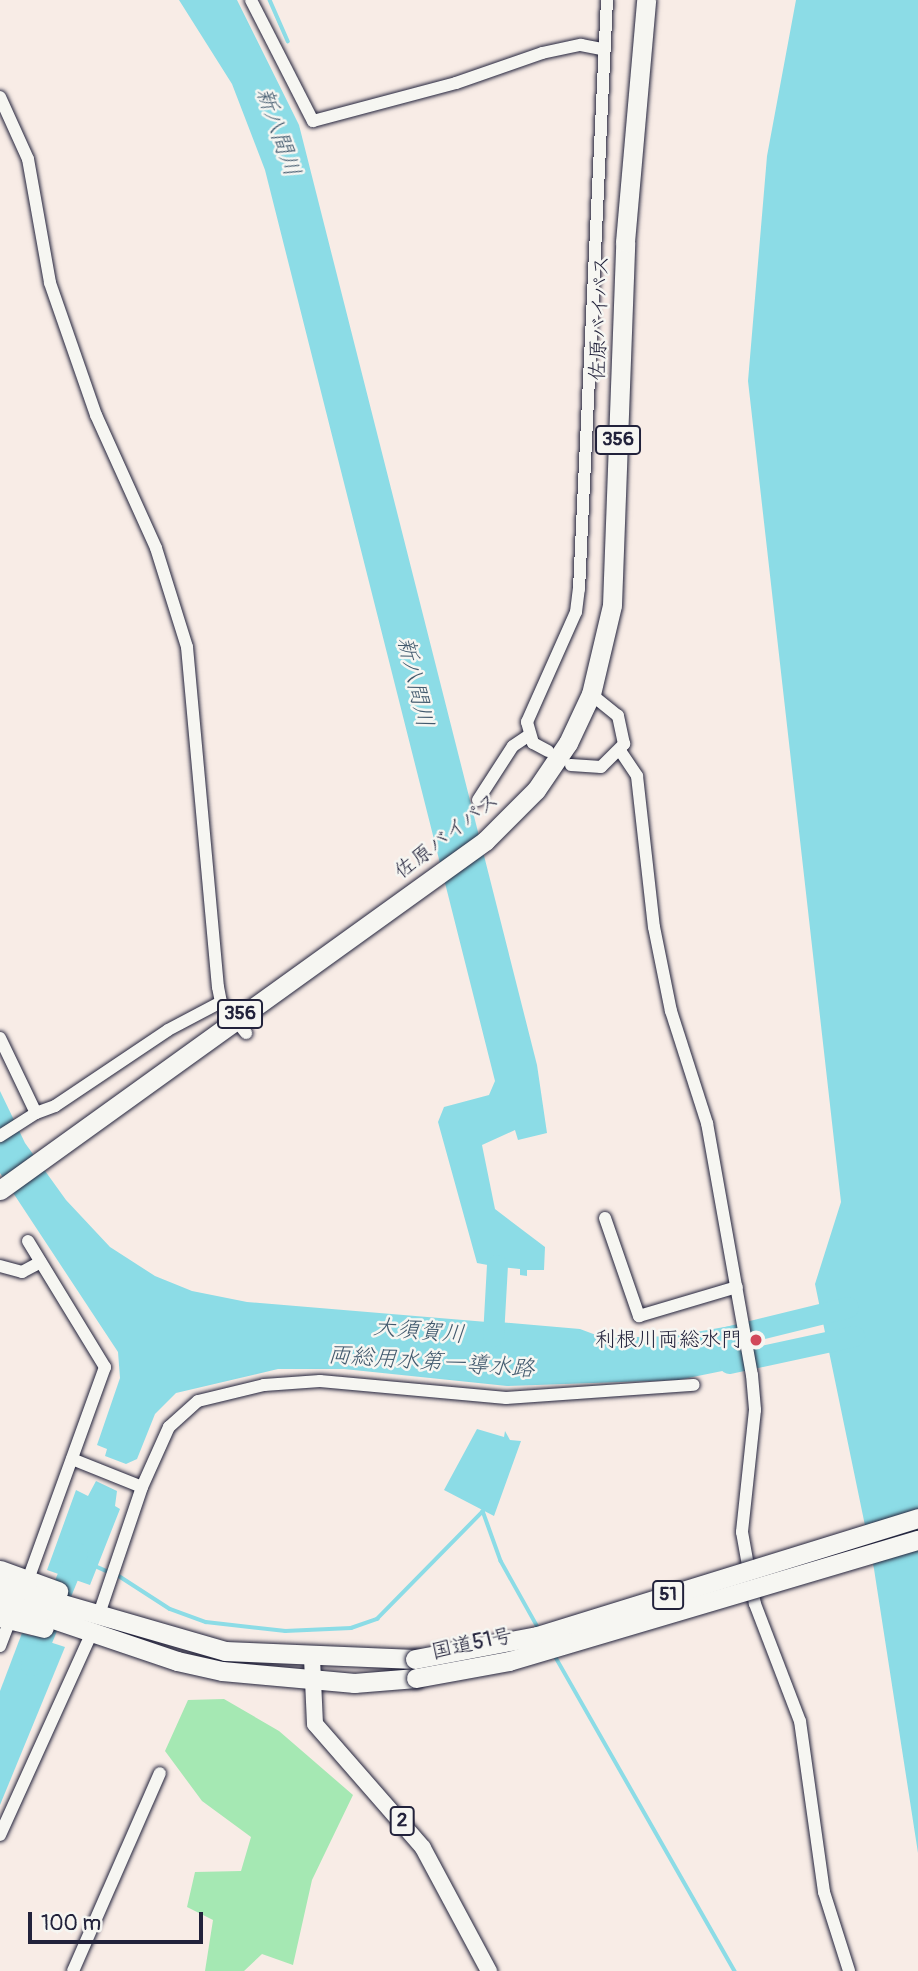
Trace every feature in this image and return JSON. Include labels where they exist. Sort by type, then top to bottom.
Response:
[{"type":"highway","name":"佐原バイパス","points":[[0,1190],[47,1152],[240,1025],[485,841],[536,790],[591,694],[612,604],[625,243],[646,0]]},
{"type":"highway","name":"国道51号","points":[[90,1622],[225,1651],[415,1668],[537,1636],[918,1518]]},
{"type":"highway","name":"国道51号","points":[[90,1622],[137,1648],[222,1671],[309,1681],[415,1668],[497,1664],[918,1540]]},
{"type":"highway","points":[[0,1570],[23,1604]]},
{"type":"highway","points":[[0,1586],[23,1604],[90,1622]]},
{"type":"highway","points":[[0,1601],[23,1604],[90,1622]]},
{"type":"main road","name":"2","points":[[312,1658],[310,1709],[320,1732],[423,1848],[489,1971]]},
{"type":"street","points":[[251,0],[313,121],[456,83],[542,53],[581,45],[601,49]]},
{"type":"street","points":[[548,751],[528,736],[527,722],[576,612],[579,589],[601,49],[607,0]]},
{"type":"street","points":[[0,97],[28,159],[50,283],[96,415],[156,548],[187,647],[208,911],[221,1002],[240,1025]]},
{"type":"street","points":[[571,765],[601,767],[621,752],[624,736],[618,716],[591,694]]},
{"type":"street","points":[[478,800],[513,746],[528,736]]},
{"type":"street","points":[[621,752],[637,776],[657,939],[671,1011],[707,1123],[751,1368],[755,1410],[743,1539],[761,1631],[788,1680],[800,1721],[824,1892],[849,1971]]},
{"type":"street","points":[[0,1136],[32,1115],[55,1106],[168,1030],[221,1002]]},
{"type":"street","points":[[0,1038],[32,1115]]},
{"type":"street","points":[[605,1218],[639,1316],[737,1287]]},
{"type":"street","points":[[0,1646],[23,1604],[105,1367],[28,1241]]},
{"type":"street","points":[[0,1266],[22,1272],[41,1262]]},
{"type":"street","points":[[0,1835],[90,1622],[142,1487],[176,1417],[198,1401],[264,1385],[341,1382],[506,1398],[694,1385]]},
{"type":"street","points":[[72,1459],[142,1487]]},
{"type":"street","points":[[73,1971],[160,1773]]},
{"type":"green space","points":[[224,1699],[279,1731],[353,1795],[312,1880],[293,1965],[262,1954],[244,1971],[205,1971],[213,1920],[187,1907],[195,1872],[241,1871],[251,1837],[202,1801],[165,1751],[188,1700]]},
{"type":"water","points":[[179,0],[237,0],[299,125],[537,1065],[547,1133],[518,1140],[515,1130],[482,1145],[495,1209],[545,1247],[544,1270],[527,1270],[527,1276],[520,1275],[520,1269],[502,1267],[500,1294],[491,1293],[493,1266],[477,1263],[438,1122],[444,1107],[489,1095],[495,1081],[265,170],[232,84]]},
{"type":"water","points":[[796,0],[918,0],[918,1853],[874,1569],[815,1284],[841,1202],[748,381],[767,156]]},
{"type":"water","points":[[0,1091],[25,1143],[66,1200],[110,1247],[155,1276],[192,1291],[247,1302],[487,1322],[498,1318],[499,1322],[580,1329],[604,1338],[673,1336],[736,1325],[742,1367],[678,1380],[507,1386],[344,1369],[278,1369],[176,1393],[155,1414],[137,1459],[126,1464],[105,1456],[107,1449],[97,1445],[120,1378],[118,1352],[0,1173]]},
{"type":"water","points":[[477,1429],[504,1437],[505,1431],[510,1440],[521,1441],[494,1516],[444,1490]]},
{"type":"water","points":[[96,1481],[117,1491],[115,1506],[120,1509],[90,1585],[47,1570],[76,1490],[88,1496]]},
{"type":"water","points":[[22,1633],[65,1647],[0,1805],[0,1691]]},
{"type":"waterway","points":[[270,0],[288,41]]},
{"type":"waterway","name":"新八間川","points":[[493,1336],[497,1265]]},
{"type":"waterway","name":"大須賀川","points":[[710,1341],[848,1307]]},
{"type":"waterway","name":"両総用水第一導水路","points":[[729,1363],[854,1336]]},
{"type":"waterway","points":[[116,1574],[170,1609],[206,1622],[285,1631],[351,1628],[377,1619],[483,1511],[501,1561],[539,1629]]},
{"type":"waterway","name":"両総用水第一導水路","points":[[31,1665],[77,1553]]},
{"type":"waterway","points":[[93,1565],[109,1572]]},
{"type":"waterway","points":[[554,1654],[735,1971]]},
{"type":"place","name":"利根川両総水門","points":[[756,1340]]}]
